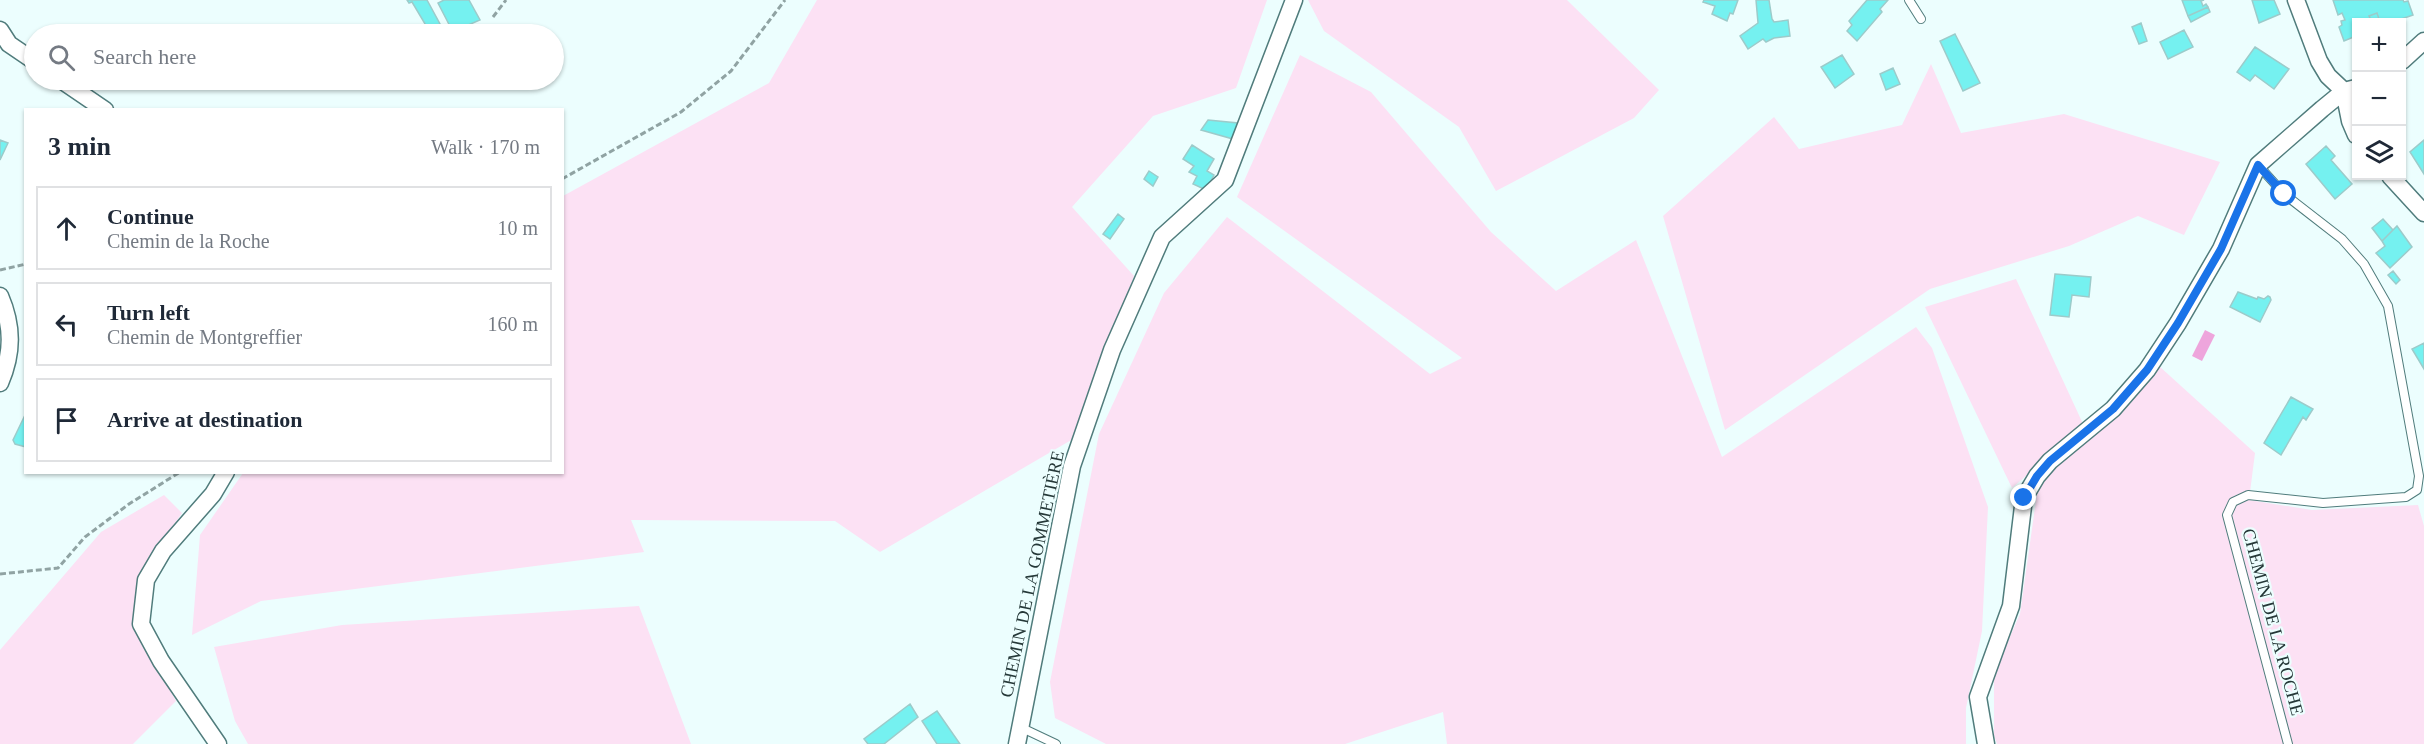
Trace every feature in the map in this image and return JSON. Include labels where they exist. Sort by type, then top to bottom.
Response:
[{"type":"street","name":"CHEMIN DE LA GOMMETIÈRE","points":[[1017,744],[1072,465],[1112,350],[1162,237],[1225,180],[1294,0]]},
{"type":"street","points":[[2296,0],[2319,61],[2328,76],[2350,90]]},
{"type":"street","points":[[0,30],[9,44],[24,55]]},
{"type":"street","points":[[2406,57],[2424,41]]},
{"type":"street","points":[[76,90],[102,108]]},
{"type":"street","points":[[2350,90],[2350,121],[2352,126]]},
{"type":"street","points":[[1986,744],[1978,697],[2011,606],[2024,498],[2037,476],[2050,461],[2113,409],[2147,370],[2178,323],[2221,249],[2258,165],[2285,140],[2350,90]]},
{"type":"street","points":[[2394,180],[2424,213]]},
{"type":"street","points":[[0,296],[11,335],[8,363],[0,383]]},
{"type":"street","points":[[218,744],[161,661],[141,624],[146,580],[163,551],[213,494],[225,474]]},
{"type":"lane","points":[[1909,0],[1921,19]]},
{"type":"lane","name":"CHEMIN DE LA ROCHE","points":[[2258,165],[2284,194],[2342,239],[2364,264],[2388,306],[2420,476],[2417,490],[2406,497],[2324,503],[2248,495],[2233,502],[2227,515],[2288,744]]},
{"type":"lane","points":[[1020,727],[1056,744]]},
{"type":"path","points":[[493,17],[506,0]]},
{"type":"path","points":[[564,178],[681,112],[732,71],[785,0]]},
{"type":"path","points":[[0,270],[24,264]]},
{"type":"path","points":[[0,574],[58,568],[85,537],[129,504],[177,474]]},
{"type":"shaded area","points":[[817,0],[1267,0],[1236,88],[1153,116],[1072,207],[1134,276],[1073,439],[880,552],[835,521],[631,520],[644,552],[261,601],[192,635],[200,535],[242,474],[564,474],[564,195],[769,83]]},
{"type":"shaded area","points":[[1308,0],[1567,0],[1659,90],[1634,118],[1496,191],[1459,127],[1324,31]]},
{"type":"shaded area","points":[[1300,55],[1371,92],[1491,232],[1556,291],[1636,240],[1722,457],[1916,327],[1932,348],[1988,507],[1982,631],[1966,708],[1966,744],[1447,744],[1443,712],[1345,744],[1106,744],[1055,718],[1050,682],[1099,434],[1164,293],[1227,217],[1430,374],[1462,358],[1237,197]]},
{"type":"shaded area","points":[[1931,64],[1961,133],[2064,114],[2220,162],[2184,235],[2138,216],[2069,246],[1930,289],[1725,430],[1663,216],[1774,117],[1799,149],[1902,125]]},
{"type":"shaded area","points":[[2016,279],[2084,426],[2012,488],[1925,307]]},
{"type":"shaded area","points":[[2205,330],[2215,335],[2202,361],[2192,356]]},
{"type":"shaded area","points":[[2159,366],[2255,453],[2249,500],[2312,510],[2418,505],[2424,526],[2424,744],[1997,744],[1994,735],[1994,673],[2020,614],[2038,486],[2087,433]]},
{"type":"shaded area","points":[[164,495],[182,513],[138,577],[134,627],[176,701],[133,744],[0,744],[0,650],[101,532]]},
{"type":"shaded area","points":[[639,606],[691,744],[248,744],[235,721],[214,647],[342,625]]},
{"type":"building","points":[[407,0],[427,0],[440,24],[425,24],[412,2],[409,3]]},
{"type":"building","points":[[444,0],[469,0],[480,20],[471,24],[449,24],[438,3]]},
{"type":"building","points":[[1704,0],[1738,0],[1733,14],[1730,13],[1727,21],[1712,14],[1715,6],[1703,2]]},
{"type":"building","points":[[1756,0],[1769,0],[1774,22],[1788,20],[1790,36],[1774,38],[1766,42],[1763,39],[1748,49],[1740,36],[1758,23]]},
{"type":"building","points":[[1867,0],[1888,0],[1880,9],[1882,12],[1857,41],[1847,31],[1852,25],[1849,21]]},
{"type":"building","points":[[2182,0],[2204,0],[2201,1],[2203,6],[2206,4],[2208,7],[2188,16]]},
{"type":"building","points":[[2252,0],[2274,0],[2280,14],[2259,23]]},
{"type":"building","points":[[2333,0],[2403,0],[2408,1],[2413,15],[2404,18],[2379,18],[2377,13],[2369,16],[2370,18],[2352,18],[2352,38],[2344,41],[2339,27],[2342,25],[2341,21],[2345,20],[2342,13],[2338,15]]},
{"type":"building","points":[[2208,7],[2210,12],[2191,22],[2188,16]]},
{"type":"building","points":[[2377,13],[2379,18],[2370,18],[2369,16]]},
{"type":"building","points":[[2141,23],[2147,41],[2139,44],[2132,27]]},
{"type":"building","points":[[2184,30],[2193,47],[2168,59],[2160,42]]},
{"type":"building","points":[[1955,34],[1980,83],[1963,91],[1940,41]]},
{"type":"building","points":[[2255,47],[2289,69],[2274,89],[2255,75],[2250,81],[2237,72]]},
{"type":"building","points":[[1842,55],[1854,74],[1835,88],[1821,67]]},
{"type":"building","points":[[1893,68],[1900,84],[1886,90],[1880,74]]},
{"type":"building","points":[[1208,120],[1238,123],[1233,139],[1201,130]]},
{"type":"building","points":[[0,140],[8,143],[0,160]]},
{"type":"building","points":[[2424,140],[2424,174],[2410,152]]},
{"type":"building","points":[[1192,145],[1214,159],[1207,171],[1214,175],[1206,190],[1193,184],[1197,176],[1189,172],[1194,166],[1183,159]]},
{"type":"building","points":[[2326,146],[2335,156],[2331,160],[2352,184],[2335,199],[2306,164]]},
{"type":"building","points":[[1149,171],[1158,177],[1153,186],[1144,179]]},
{"type":"building","points":[[1118,214],[1124,219],[1110,239],[1103,234]]},
{"type":"building","points":[[2383,219],[2393,230],[2382,241],[2372,228]]},
{"type":"building","points":[[2397,226],[2412,247],[2390,268],[2376,253],[2385,246],[2382,241]]},
{"type":"building","points":[[2393,271],[2400,280],[2396,284],[2388,275]]},
{"type":"building","points":[[2055,274],[2091,277],[2089,297],[2072,295],[2069,317],[2050,315]]},
{"type":"building","points":[[2238,292],[2257,299],[2258,297],[2264,299],[2270,297],[2271,300],[2260,322],[2230,307]]},
{"type":"building","points":[[2424,343],[2424,369],[2412,349]]},
{"type":"building","points":[[2291,397],[2313,409],[2306,420],[2303,417],[2281,455],[2264,443]]},
{"type":"building","points":[[24,417],[24,446],[15,444],[13,440]]},
{"type":"building","points":[[910,704],[918,717],[884,744],[868,744],[864,739]]},
{"type":"building","points":[[937,711],[960,744],[937,744],[922,721]]},
{"type":"route","points":[[2024,498],[2037,476],[2050,461],[2113,409],[2147,370],[2178,323],[2221,249],[2258,165],[2284,194]]}]
